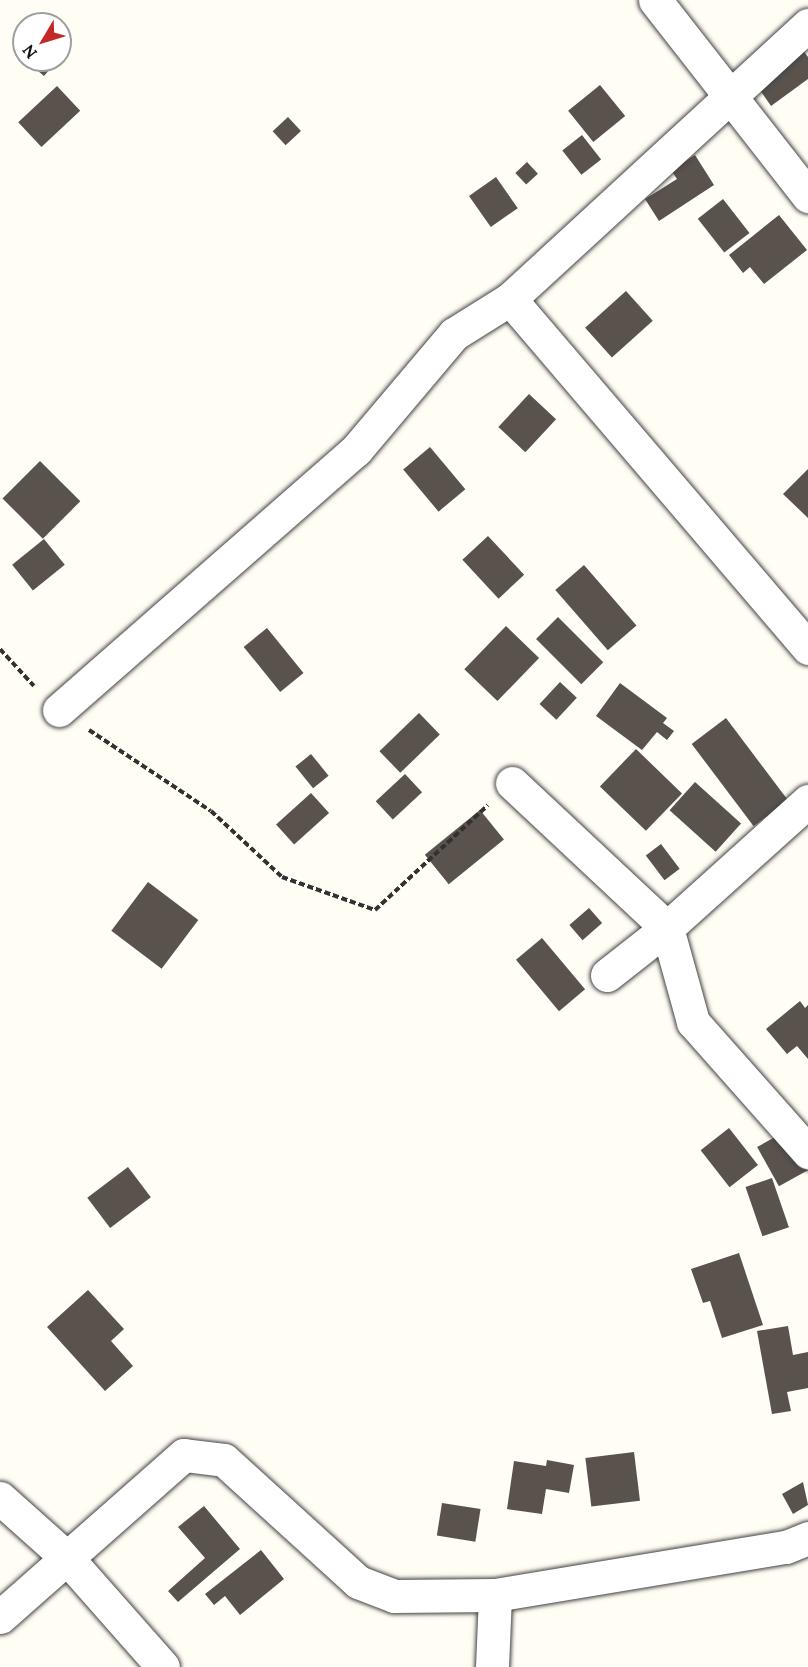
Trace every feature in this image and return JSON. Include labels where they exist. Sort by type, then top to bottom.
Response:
[{"type":"street","points":[[655,0],[808,195]]},
{"type":"street","points":[[59,710],[356,450],[454,334],[510,299],[808,25]]},
{"type":"street","points":[[510,299],[808,648]]},
{"type":"street","points":[[512,783],[668,928],[693,1022],[808,1152]]},
{"type":"street","points":[[607,975],[668,928],[808,801]]},
{"type":"street","points":[[0,1617],[184,1455],[224,1460],[358,1582],[394,1596],[495,1595],[786,1548],[808,1538]]},
{"type":"street","points":[[0,1498],[67,1558],[163,1667]]},
{"type":"street","points":[[492,1667],[495,1595]]},
{"type":"path","points":[[0,649],[59,710],[211,812],[282,877],[375,910],[512,783]]},
{"type":"building","points":[[802,49],[808,57],[808,79],[771,106],[755,83]]},
{"type":"building","points":[[600,85],[625,116],[593,142],[568,111]]},
{"type":"building","points":[[57,86],[80,111],[41,147],[18,122]]},
{"type":"building","points":[[288,117],[301,131],[286,145],[273,131]]},
{"type":"building","points":[[582,135],[601,159],[581,175],[562,150]]},
{"type":"building","points":[[695,155],[714,185],[659,221],[645,199],[677,179],[671,170]]},
{"type":"building","points":[[527,162],[538,174],[526,185],[515,173]]},
{"type":"building","points":[[496,177],[518,208],[491,227],[469,196]]},
{"type":"building","points":[[723,199],[749,233],[724,253],[698,219]]},
{"type":"building","points":[[779,215],[807,250],[764,284],[750,267],[743,273],[729,255]]},
{"type":"building","points":[[626,291],[653,321],[612,358],[585,328]]},
{"type":"building","points":[[529,394],[556,419],[525,452],[498,427]]},
{"type":"building","points":[[430,447],[465,489],[439,512],[403,469]]},
{"type":"building","points":[[40,461],[80,501],[43,539],[3,498]]},
{"type":"building","points":[[808,469],[808,518],[783,494]]},
{"type":"building","points":[[488,536],[524,575],[499,599],[462,560]]},
{"type":"building","points":[[44,539],[65,565],[33,590],[12,565]]},
{"type":"building","points":[[584,565],[636,625],[608,650],[555,590]]},
{"type":"building","points":[[558,617],[603,662],[581,684],[536,639]]},
{"type":"building","points":[[506,626],[539,658],[497,701],[464,669]]},
{"type":"building","points":[[267,628],[304,673],[280,692],[244,647]]},
{"type":"building","points":[[560,682],[577,698],[556,720],[540,704]]},
{"type":"building","points":[[620,683],[667,718],[663,723],[674,731],[667,740],[657,732],[642,750],[596,716]]},
{"type":"building","points":[[419,713],[440,735],[400,773],[379,751]]},
{"type":"building","points":[[726,718],[788,800],[754,826],[692,744]]},
{"type":"building","points":[[636,749],[682,793],[646,831],[600,786]]},
{"type":"building","points":[[311,754],[329,776],[313,788],[295,767]]},
{"type":"building","points":[[405,774],[422,792],[393,820],[376,801]]},
{"type":"building","points":[[695,782],[741,823],[716,852],[670,810]]},
{"type":"building","points":[[311,793],[329,813],[294,845],[276,824]]},
{"type":"building","points":[[480,810],[504,840],[449,884],[425,855]]},
{"type":"building","points":[[661,844],[680,869],[664,880],[646,855]]},
{"type":"building","points":[[148,882],[198,920],[162,969],[111,931]]},
{"type":"building","points":[[589,908],[602,923],[582,940],[569,925]]},
{"type":"building","points":[[542,938],[585,989],[559,1011],[516,960]]},
{"type":"building","points":[[800,1001],[805,1008],[808,1005],[808,1059],[797,1046],[787,1054],[766,1029]]},
{"type":"building","points":[[729,1128],[758,1165],[730,1187],[701,1150]]},
{"type":"building","points":[[786,1131],[808,1170],[779,1186],[757,1147]]},
{"type":"building","points":[[128,1167],[151,1197],[110,1228],[87,1198]]},
{"type":"building","points":[[772,1178],[789,1227],[762,1236],[746,1187]]},
{"type":"building","points":[[739,1253],[763,1325],[722,1338],[710,1301],[703,1303],[691,1269]]},
{"type":"building","points":[[88,1290],[124,1329],[111,1341],[133,1366],[105,1391],[47,1327]]},
{"type":"building","points":[[788,1326],[793,1355],[808,1352],[808,1388],[787,1392],[791,1411],[772,1414],[757,1331]]},
{"type":"building","points":[[634,1452],[640,1501],[591,1507],[585,1458]]},
{"type":"building","points":[[547,1460],[574,1465],[569,1493],[546,1489],[542,1514],[507,1509],[514,1461],[546,1466]]},
{"type":"building","points":[[803,1482],[808,1505],[793,1514],[782,1494]]},
{"type":"building","points":[[442,1503],[481,1509],[475,1542],[437,1536]]},
{"type":"building","points":[[204,1506],[240,1549],[178,1602],[168,1591],[205,1558],[178,1527]]},
{"type":"building","points":[[261,1550],[284,1579],[240,1615],[225,1596],[214,1605],[205,1594]]}]
